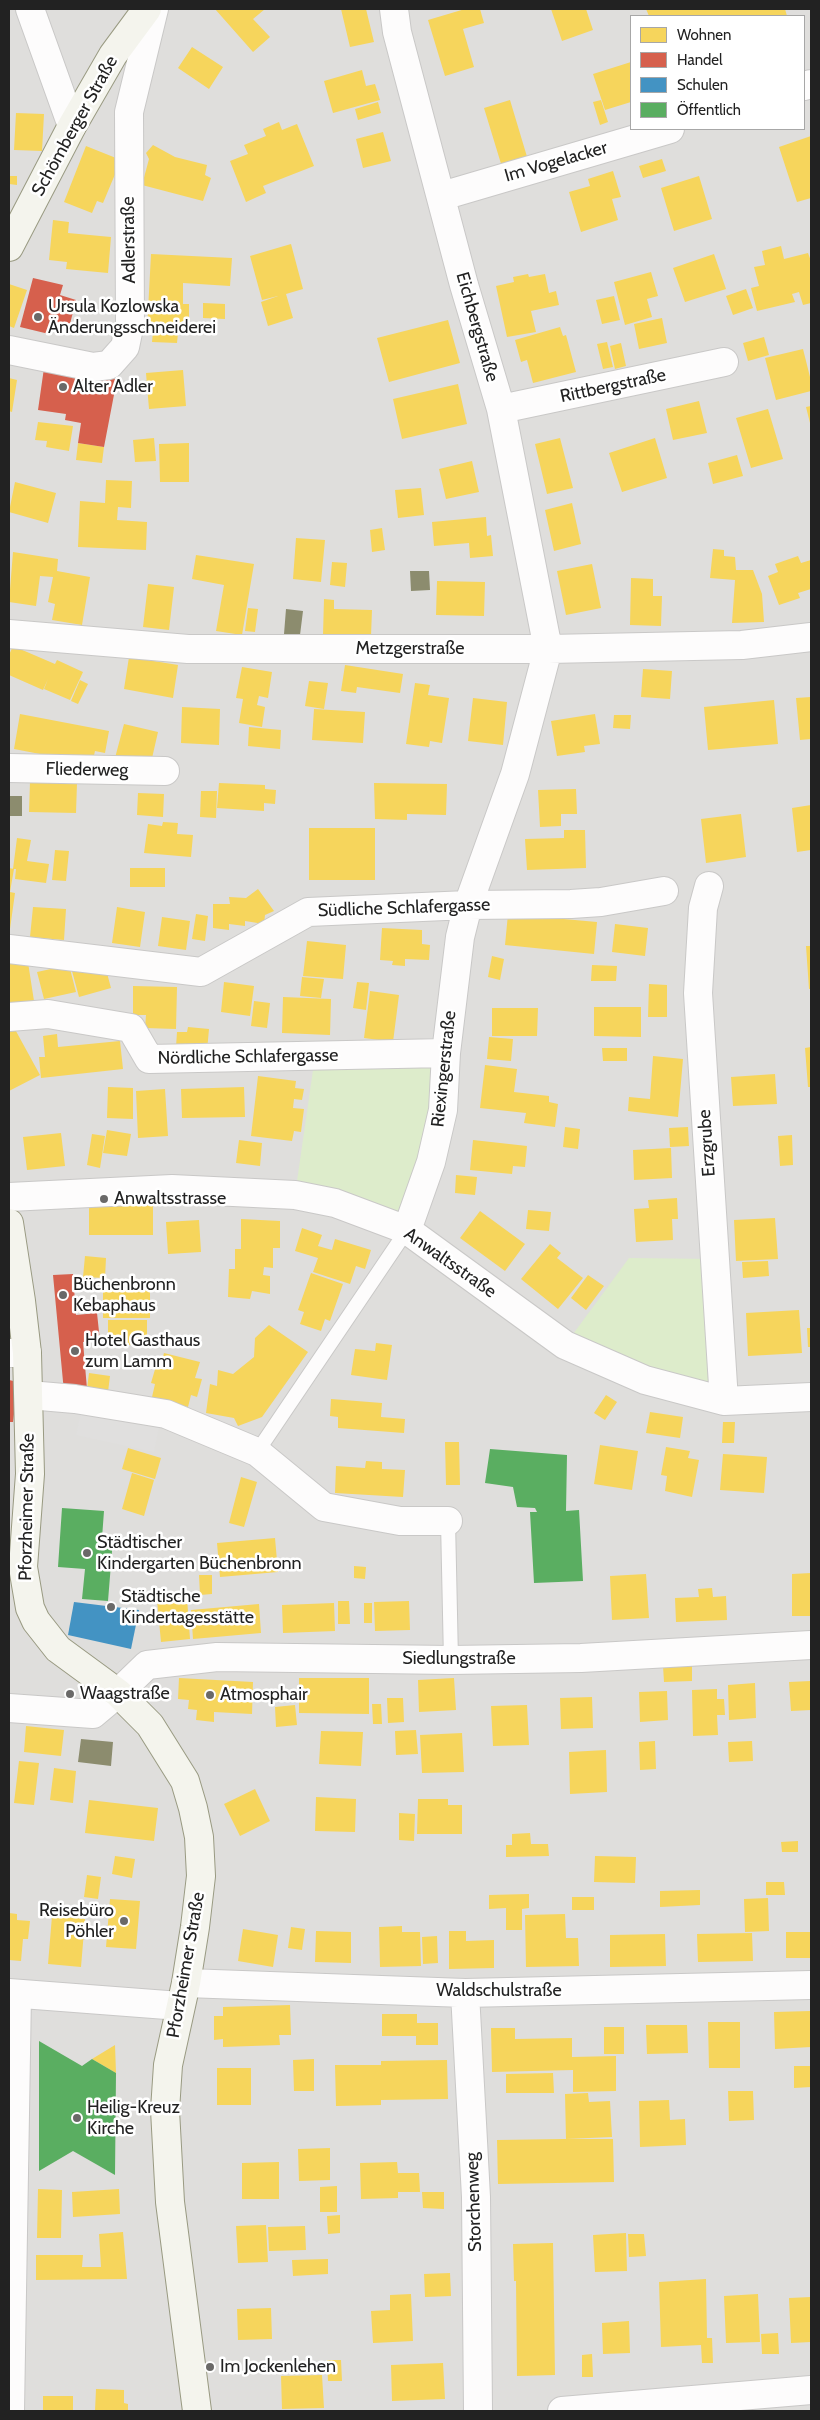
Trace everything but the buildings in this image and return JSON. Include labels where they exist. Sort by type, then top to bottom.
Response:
[{"type":"main road","name":"Schömberger Straße","points":[[9,247],[72,126],[113,55],[147,9]]},
{"type":"main road","name":"Pforzheimer Straße","points":[[9,1223],[20,1292],[18,1353],[28,1395],[30,1474],[16,1566],[30,1608],[44,1634],[72,1660],[118,1693],[150,1726],[169,1754],[184,1781],[193,1808],[199,1837],[201,1876],[183,1994],[168,2065],[165,2110],[166,2152],[197,2411]]},
{"type":"street","points":[[30,9],[72,126]]},
{"type":"street","name":"Adlerstraße","points":[[9,350],[93,367],[110,365],[125,347],[130,323],[129,112],[154,9]]},
{"type":"street","name":"Eichbergstraße","points":[[394,9],[397,32],[442,196],[464,286],[501,409],[548,649]]},
{"type":"street","name":"Im Vogelacker","points":[[442,196],[667,130]]},
{"type":"street","name":"Rittbergstraße","points":[[501,409],[724,362]]},
{"type":"street","name":"Metzgerstraße","points":[[9,634],[188,649],[548,649],[742,645],[811,637]]},
{"type":"street","name":"Riexingerstraße","points":[[407,1230],[431,1162],[443,1110],[446,1053],[460,937],[468,905],[515,774],[548,649]]},
{"type":"street","name":"Fliederweg","points":[[9,768],[165,771]]},
{"type":"street","name":"Erzgrube","points":[[708,886],[703,908],[698,993],[724,1401]]},
{"type":"street","name":"Südliche Schlafergasse","points":[[9,948],[201,972],[308,912],[468,905],[601,902],[664,891]]},
{"type":"street","name":"Nördliche Schlafergasse","points":[[9,1017],[48,1014],[131,1028],[149,1059],[446,1053]]},
{"type":"street","name":"Anwaltsstraße","points":[[9,1197],[172,1189],[294,1195],[335,1203],[407,1230],[565,1345],[645,1380],[724,1401],[811,1397]]},
{"type":"street","points":[[28,1395],[74,1399],[166,1414],[257,1452],[324,1507],[400,1521],[448,1521]]},
{"type":"street","name":"Siedlungstraße","points":[[118,1693],[147,1665],[217,1657],[451,1660],[581,1658],[811,1645]]},
{"type":"street","points":[[9,1708],[93,1714],[118,1693]]},
{"type":"street","name":"Waldschulstraße","points":[[13,1994],[465,1993],[811,1985]]},
{"type":"street","name":"Storchenweg","points":[[465,1993],[476,2197],[478,2411]]},
{"type":"street","points":[[10,2411],[13,1994]]},
{"type":"street","points":[[562,2411],[811,2390]]},
{"type":"lane","name":"Riexingerstraße","points":[[257,1452],[407,1230]]},
{"type":"lane","points":[[448,1521],[451,1660]]},
{"type":"shaded area","points":[[9,9],[811,9],[811,2411],[9,2411]]},
{"type":"shaded area","points":[[82,1407],[160,1423],[154,1452],[76,1435]]},
{"type":"green space","points":[[446,1053],[407,1230],[295,1195],[315,1056]]},
{"type":"green space","points":[[629,1258],[715,1259],[724,1401],[565,1345]]},
{"type":"place","name":"Ursula Kozlowska Änderungsschneiderei","points":[[38,317]]},
{"type":"place","name":"Alter Adler","points":[[63,387]]},
{"type":"place","name":"Anwaltsstrasse","points":[[104,1199]]},
{"type":"place","name":"Büchenbronn Kebaphaus","points":[[63,1295]]},
{"type":"place","name":"Hotel Gasthaus zum Lamm","points":[[75,1351]]},
{"type":"place","name":"Städtischer Kindergarten Büchenbronn","points":[[87,1553]]},
{"type":"place","name":"Städtische Kindertagesstätte","points":[[111,1607]]},
{"type":"place","name":"Waagstraße","points":[[70,1694]]},
{"type":"place","name":"Atmosphair","points":[[210,1695]]},
{"type":"place","name":"Reisebüro Pöhler","points":[[124,1921]]},
{"type":"place","name":"Heilig-Kreuz Kirche","points":[[77,2118]]},
{"type":"place","name":"Im Jockenlehen","points":[[210,2367]]}]
